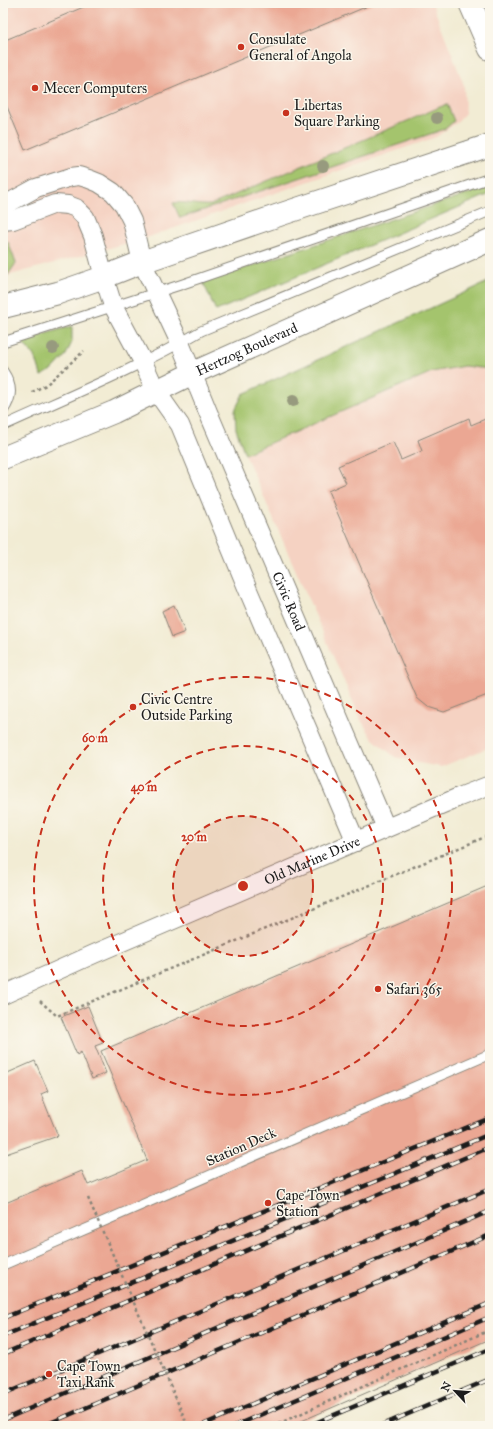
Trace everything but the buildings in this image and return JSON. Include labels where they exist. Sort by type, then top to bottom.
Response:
[{"type":"street","points":[[470,3],[490,49]]},
{"type":"street","points":[[3,307],[58,293],[104,278],[142,262],[290,211],[490,145]]},
{"type":"street","name":"Civic Road","points":[[3,206],[36,188],[52,182],[79,176],[89,179],[113,192],[124,206],[132,221],[142,262],[193,373],[232,470],[386,828]]},
{"type":"street","points":[[3,221],[13,220],[55,204],[68,205],[76,208],[85,217],[94,236],[104,278],[113,306],[143,362],[156,391],[180,425],[251,597],[356,842]]},
{"type":"street","name":"Hertzog Boulevard","points":[[3,458],[114,412],[193,373],[490,240]]},
{"type":"street","name":"Old Marine Drive","points":[[3,995],[386,828],[490,785]]},
{"type":"lane","points":[[3,342],[490,178]]},
{"type":"lane","points":[[3,426],[143,362],[200,331],[490,211]]},
{"type":"lane","points":[[3,371],[9,382],[11,392],[9,402],[3,412]]},
{"type":"lane","name":"Station Deck","points":[[3,1265],[490,1054]]},
{"type":"path","points":[[32,392],[46,386],[84,351]]},
{"type":"path","points":[[23,986],[57,1016],[490,835]]},
{"type":"path","points":[[88,1198],[188,1426]]},
{"type":"path","points":[[273,1426],[490,1330]]},
{"type":"shaded area","points":[[3,3],[432,3],[464,85],[465,113],[456,123],[436,137],[146,238],[3,277]]},
{"type":"shaded area","points":[[464,366],[490,369],[490,747],[441,767],[395,757],[373,739],[361,720],[245,454],[432,372]]},
{"type":"green space","points":[[447,104],[454,121],[445,129],[180,218],[173,203],[211,205]]},
{"type":"green space","points":[[488,187],[490,194],[216,311],[203,282]]},
{"type":"green space","points":[[8,242],[16,263],[8,275],[3,277],[3,244]]},
{"type":"green space","points":[[490,281],[490,369],[464,366],[432,372],[245,454],[236,429],[235,410],[243,394]]},
{"type":"green space","points":[[72,326],[72,342],[66,355],[52,370],[41,376],[34,356],[20,341]]},
{"type":"railway","points":[[3,1318],[490,1118]]},
{"type":"railway","points":[[3,1336],[490,1134]]},
{"type":"railway","points":[[3,1354],[490,1147]]},
{"type":"railway","points":[[3,1394],[490,1189]]},
{"type":"railway","points":[[3,1420],[490,1211]]},
{"type":"railway","points":[[43,1426],[490,1235]]},
{"type":"railway","points":[[200,1426],[490,1303]]},
{"type":"railway","points":[[234,1426],[490,1317]]},
{"type":"railway","points":[[308,1426],[490,1349]]},
{"type":"railway","points":[[380,1426],[490,1379]]},
{"type":"place","name":"Consulate General of Angola","points":[[241,47]]},
{"type":"place","name":"Mecer Computers","points":[[35,88]]},
{"type":"place","name":"Libertas Square Parking","points":[[286,113]]},
{"type":"place","name":"Civic Centre Outside Parking","points":[[133,707]]},
{"type":"place","name":"Safari 365","points":[[378,989]]},
{"type":"place","name":"Cape Town Station","points":[[268,1203]]},
{"type":"place","name":"Cape Town Taxi Rank","points":[[49,1374]]}]
